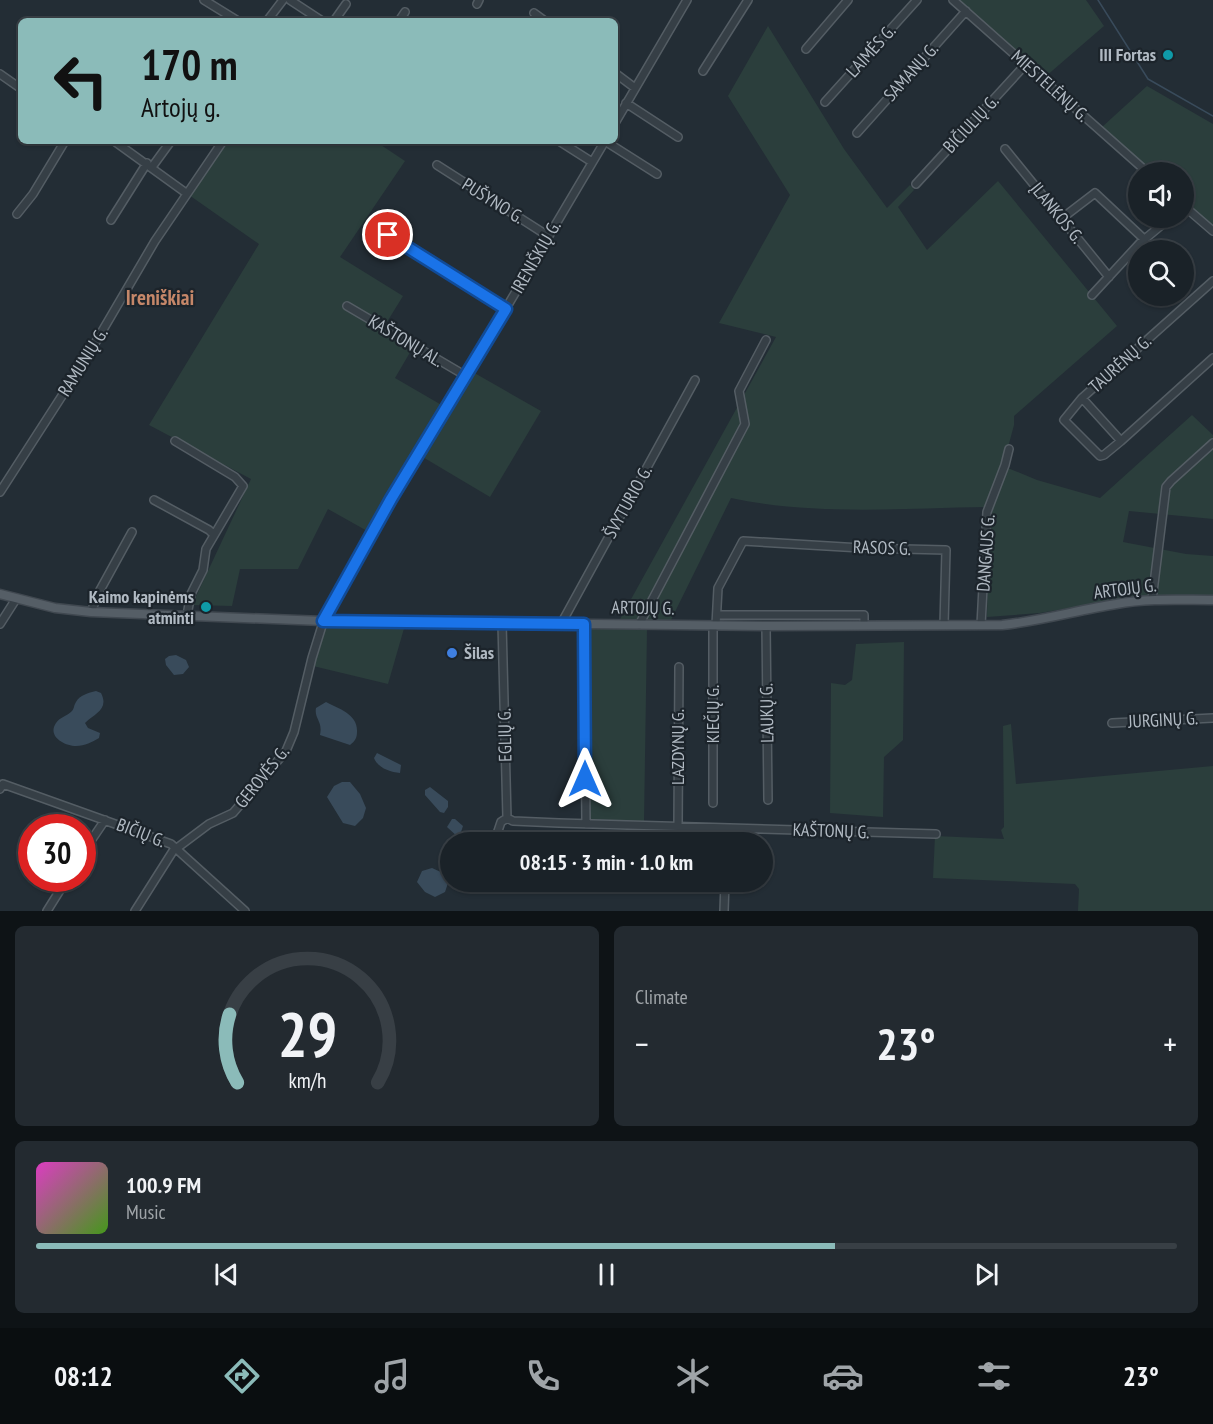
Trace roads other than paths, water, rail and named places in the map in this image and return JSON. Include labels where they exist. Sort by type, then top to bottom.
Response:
[{"type":"main road","name":"ARTOJŲ G.","points":[[0,594],[55,608],[91,612],[323,621],[766,626],[981,625],[1032,622],[1117,604],[1152,600],[1213,600]]},
{"type":"street","points":[[204,0],[233,18]]},
{"type":"street","points":[[269,18],[282,0]]},
{"type":"street","points":[[290,0],[317,18]]},
{"type":"street","points":[[618,118],[687,0]]},
{"type":"street","points":[[703,71],[748,0]]},
{"type":"street","points":[[806,49],[848,0]]},
{"type":"street","name":"LAIMĖS G.","points":[[825,102],[916,0]]},
{"type":"street","name":"MIESTELĖNŲ G.","points":[[953,0],[1136,162]]},
{"type":"street","points":[[336,18],[346,4]]},
{"type":"street","name":"SAMANŲ G.","points":[[857,133],[966,11]]},
{"type":"street","points":[[401,18],[405,12]]},
{"type":"street","points":[[534,13],[542,18]]},
{"type":"street","name":"BIČIULIŲ G.","points":[[916,184],[1026,64]]},
{"type":"street","points":[[0,74],[18,87]]},
{"type":"street","points":[[618,75],[635,88]]},
{"type":"street","points":[[626,103],[678,136]]},
{"type":"street","points":[[17,214],[33,194],[63,144]]},
{"type":"street","points":[[118,144],[186,193]]},
{"type":"street","points":[[111,220],[149,165],[168,144]]},
{"type":"street","name":"RAMUNIŲ G.","points":[[0,492],[87,357],[155,241],[221,144]]},
{"type":"street","points":[[564,144],[592,162]]},
{"type":"street","name":"IRENIŠKIŲ G.","points":[[323,621],[391,499],[602,144]]},
{"type":"street","points":[[609,144],[657,174]]},
{"type":"street","name":"ĮLANKOS G.","points":[[1005,149],[1109,277]]},
{"type":"street","name":"PUŠYNO G.","points":[[437,165],[548,236]]},
{"type":"street","points":[[1061,219],[1095,192],[1144,239]]},
{"type":"street","points":[[1194,215],[1213,231]]},
{"type":"street","points":[[1092,295],[1144,239],[1158,228]]},
{"type":"street","points":[[388,235],[506,309]]},
{"type":"street","name":"TAURĖNŲ G.","points":[[1120,441],[1082,398],[1213,281]]},
{"type":"street","name":"KAŠTONŲ AL.","points":[[346,306],[466,376]]},
{"type":"street","points":[[639,625],[745,424],[739,391],[766,340]]},
{"type":"street","points":[[1082,398],[1064,420],[1100,456],[1104,455],[1213,358]]},
{"type":"street","name":"ŠVYTURIO G.","points":[[561,624],[694,380]]},
{"type":"street","points":[[175,441],[235,477],[243,486],[206,549],[203,570],[191,594],[187,615]]},
{"type":"street","points":[[1152,600],[1166,488],[1213,443]]},
{"type":"street","name":"DANGAUS G.","points":[[981,625],[987,512],[1009,449]]},
{"type":"street","points":[[154,500],[214,535]]},
{"type":"street","points":[[91,612],[99,592],[132,532]]},
{"type":"street","name":"KIEČIŲ G.","points":[[713,803],[715,625],[718,588],[743,541]]},
{"type":"street","name":"RASOS G.","points":[[743,541],[946,550],[944,625]]},
{"type":"street","points":[[0,624],[16,599]]},
{"type":"street","points":[[717,615],[864,615],[864,625]]},
{"type":"street","name":"GEROVĖS G.","points":[[135,911],[170,855],[209,824],[233,813],[286,751],[294,732],[323,621]]},
{"type":"street","name":"EGLIŲ G.","points":[[498,832],[501,822],[507,818],[502,623]]},
{"type":"street","points":[[584,624],[585,824]]},
{"type":"street","name":"LAUKŲ G.","points":[[766,626],[768,800]]},
{"type":"street","name":"LAZDYNŲ G.","points":[[678,826],[679,667]]},
{"type":"street","name":"JURGINŲ G.","points":[[1112,723],[1213,718]]},
{"type":"street","name":"BIČIŲ G.","points":[[1,787],[147,834],[177,848]]},
{"type":"street","name":"KAŠTONŲ G.","points":[[507,818],[513,821],[585,824],[936,834]]},
{"type":"street","points":[[96,833],[105,820]]},
{"type":"street","points":[[177,848],[183,857],[245,911]]},
{"type":"street","points":[[47,911],[59,892]]},
{"type":"street","points":[[724,911],[725,892]]},
{"type":"water","points":[[176,655],[186,660],[189,667],[183,674],[174,675],[166,665],[165,659]]},
{"type":"water","points":[[96,691],[101,693],[103,698],[102,707],[85,723],[88,728],[100,733],[99,738],[85,745],[76,746],[62,742],[55,736],[56,723],[72,711],[80,698]]},
{"type":"water","points":[[326,702],[347,713],[354,721],[357,736],[350,745],[320,735],[316,708]]},
{"type":"water","points":[[377,753],[401,765],[400,773],[381,767],[374,758]]},
{"type":"water","points":[[342,782],[350,782],[360,794],[366,808],[363,818],[355,826],[343,823],[327,797],[334,786]]},
{"type":"water","points":[[430,787],[448,801],[448,807],[444,813],[440,812],[425,795],[425,790]]},
{"type":"water","points":[[452,819],[463,826],[461,832],[452,832],[447,827]]},
{"type":"water","points":[[432,868],[440,872],[440,892],[445,892],[435,897],[425,892],[417,882],[422,871]]},
{"type":"waterway","points":[[1098,0],[1148,79],[1213,116]]},
{"type":"place","name":"III Fortas","points":[[1168,55]]},
{"type":"place","name":"Kaimo kapinėms atminti","points":[[206,607]]},
{"type":"place","name":"Šilas","points":[[452,653]]},
{"type":"district","name":"Ireniškiai","points":[[160,298]]}]
